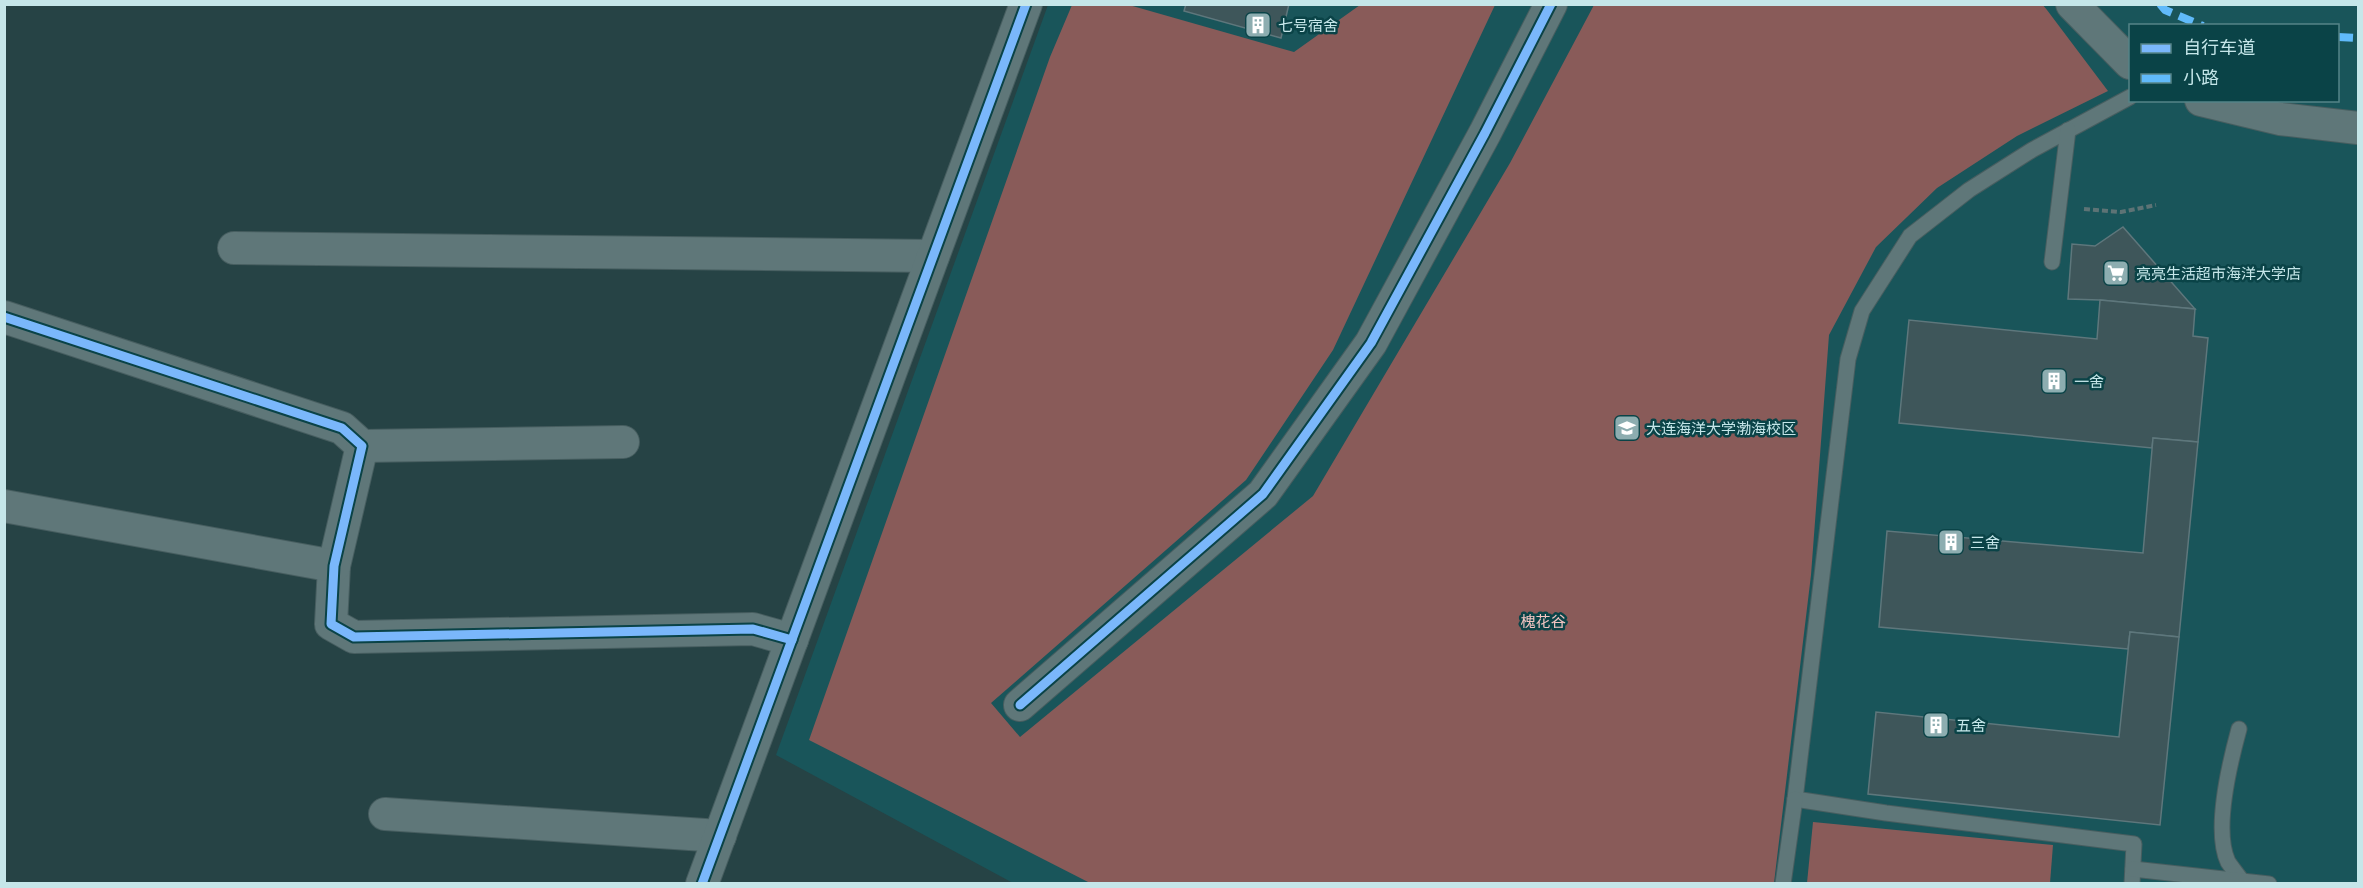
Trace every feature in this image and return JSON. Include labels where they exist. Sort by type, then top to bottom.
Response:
[{"type":"street","points":[[702,884],[1026,4]]},
{"type":"street","points":[[1020,705],[1263,494],[1371,343],[1485,133],[1551,4]]},
{"type":"street","points":[[2072,4],[2129,62]]},
{"type":"street","points":[[2209,102],[2280,119],[2358,128]]},
{"type":"street","points":[[234,248],[933,256]]},
{"type":"street","points":[[4,317],[342,428],[362,446],[623,442]]},
{"type":"street","points":[[362,446],[334,566],[331,624],[354,636],[753,629],[792,640]]},
{"type":"street","points":[[4,506],[334,566]]},
{"type":"street","points":[[385,814],[720,836]]},
{"type":"lane","points":[[1783,884],[1848,359],[1862,311],[1910,236],[1969,190],[2031,150],[2129,98]]},
{"type":"lane","points":[[2052,262],[2068,130]]},
{"type":"lane","points":[[2239,729],[2225,795],[2223,835],[2228,861],[2242,881]]},
{"type":"lane","points":[[1795,799],[1886,813],[2134,843],[2132,876],[2269,884]]},
{"type":"path","points":[[2059,206],[2121,212],[2156,205]]},
{"type":"shaded area","name":"大连海洋大学渤海校区","points":[[1048,5],[2358,5],[2358,883],[1013,883],[776,755]]},
{"type":"green space","name":"槐花谷","points":[[2042,4],[2047,10],[2108,91],[2017,136],[1937,188],[1876,247],[1829,335],[1811,575],[1774,883],[1090,883],[809,740],[1050,57],[1072,5],[1129,5],[1294,52],[1360,5],[1495,5],[1333,350],[1246,480],[991,703],[1020,737],[1313,496],[1510,163],[1594,5]]},
{"type":"green space","points":[[1813,822],[2053,845],[2050,883],[1807,883]]},
{"type":"building","name":"七号宿舍","points":[[1186,4],[1289,4],[1281,38],[1184,11]]},
{"type":"building","name":"亮亮生活超市海洋大学店","points":[[2123,227],[2195,309],[2068,299],[2072,244],[2095,246]]},
{"type":"building","name":"一舍","points":[[2100,300],[2195,309],[2193,336],[2208,338],[2198,442],[2153,438],[2152,448],[1899,423],[1909,320],[2097,339]]},
{"type":"building","name":"三舍","points":[[2153,438],[2198,442],[2179,637],[2130,632],[2128,649],[1879,627],[1887,531],[2143,553]]},
{"type":"building","name":"五舍","points":[[2130,632],[2179,637],[2160,825],[1868,794],[1876,712],[2119,737]]},
{"type":"marked path","points":[[2160,4],[2165,10],[2198,24]]},
{"type":"marked path","points":[[2339,37],[2358,38]]},
{"type":"cycle path","points":[[702,884],[1026,4]]},
{"type":"cycle path","points":[[1020,705],[1263,494],[1371,343],[1485,133],[1551,4]]},
{"type":"cycle path","points":[[4,317],[342,428],[362,446],[334,566],[331,624],[354,637],[753,629],[792,640]]},
{"type":"place","name":"七号宿舍","points":[[1258,25]]},
{"type":"place","name":"亮亮生活超市海洋大学店","points":[[2116,273]]},
{"type":"place","name":"一舍","points":[[2054,381]]},
{"type":"place","name":"大连海洋大学渤海校区","points":[[1627,428]]},
{"type":"place","name":"三舍","points":[[1951,542]]},
{"type":"place","name":"五舍","points":[[1936,725]]}]
